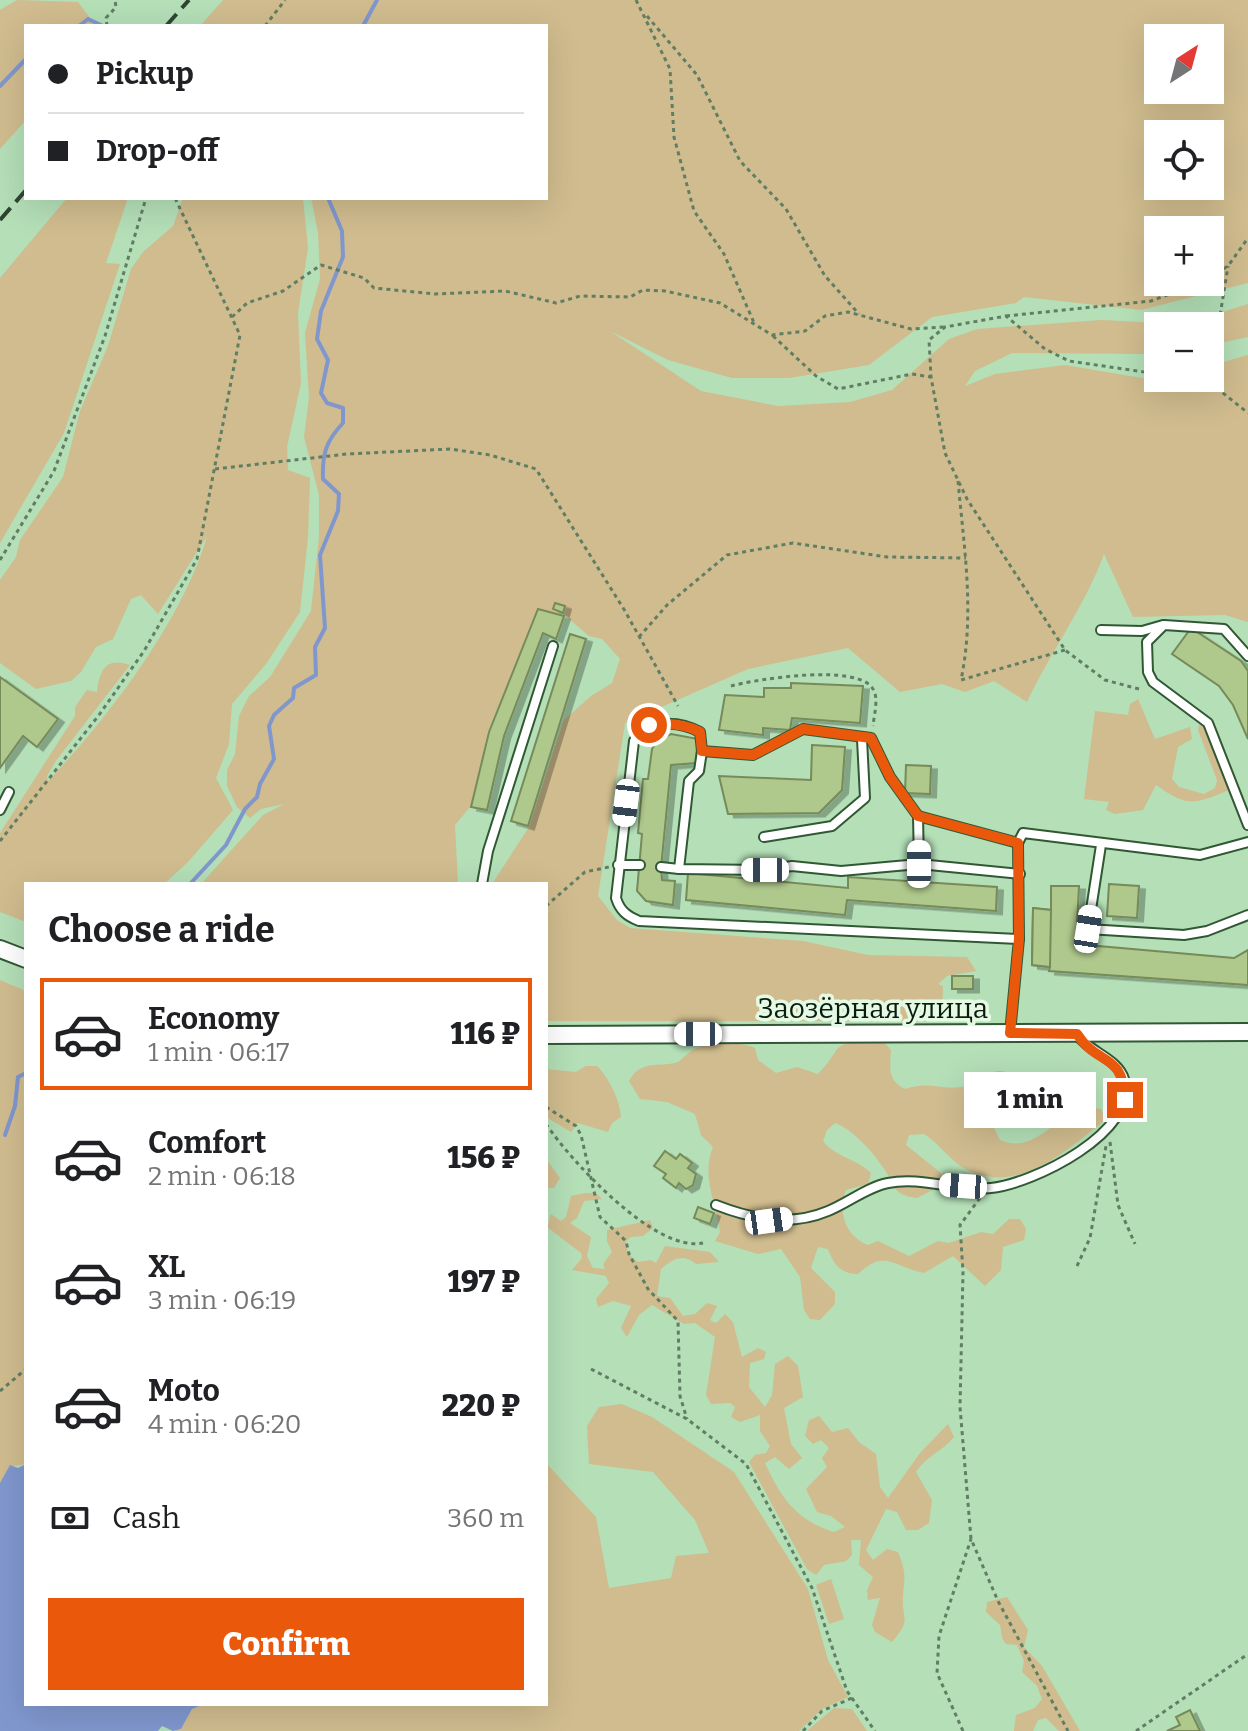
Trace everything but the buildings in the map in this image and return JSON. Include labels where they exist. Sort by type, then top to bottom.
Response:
[{"type":"street","points":[[0,949],[24,958]]},
{"type":"street","name":"Заозёрная улица","points":[[548,1035],[1248,1032]]},
{"type":"lane","points":[[1164,625],[1147,642],[1148,672],[1153,682],[1208,723],[1248,825]]},
{"type":"lane","points":[[1101,630],[1142,631],[1164,625],[1224,629],[1248,656]]},
{"type":"lane","points":[[482,882],[488,851],[553,646]]},
{"type":"lane","points":[[679,869],[689,781],[699,771],[702,751],[700,732],[694,728],[664,723],[649,725],[638,734],[618,865],[619,906],[639,921],[1019,939]]},
{"type":"lane","points":[[702,751],[753,755],[803,729],[867,738],[918,816],[919,864]]},
{"type":"lane","points":[[764,837],[832,826],[865,798],[867,738]]},
{"type":"lane","points":[[0,810],[9,792]]},
{"type":"lane","points":[[918,816],[1018,843]]},
{"type":"lane","points":[[1010,1033],[1019,939],[1018,843],[1023,833],[1200,855],[1248,842]]},
{"type":"lane","points":[[1101,845],[1088,929],[1184,935],[1207,931],[1248,915]]},
{"type":"lane","points":[[661,867],[765,870],[792,866],[841,871],[919,864],[1020,874]]},
{"type":"lane","points":[[618,865],[640,865]]},
{"type":"lane","points":[[716,1205],[769,1221],[826,1212],[889,1183],[987,1189],[1011,1186],[1077,1152],[1108,1131],[1125,1100],[1124,1078],[1114,1064],[1085,1046],[1077,1034]]},
{"type":"path","points":[[107,24],[106,18],[116,7],[115,0]]},
{"type":"path","points":[[267,24],[285,0]]},
{"type":"path","points":[[636,0],[697,75],[740,161],[786,209],[825,276],[861,317]]},
{"type":"path","points":[[647,16],[670,69],[674,137],[694,211],[724,254],[755,325]]},
{"type":"path","points":[[0,560],[54,471],[105,336],[145,200]]},
{"type":"path","points":[[0,841],[99,715],[144,651],[197,559],[240,335],[176,200]]},
{"type":"path","points":[[1224,268],[1248,238]]},
{"type":"path","points":[[232,317],[247,303],[283,291],[321,265],[364,278],[374,288],[435,294],[505,291],[556,303],[580,296],[630,297],[643,290],[665,291],[720,303],[772,335],[816,376],[838,389],[912,374],[931,377]]},
{"type":"path","points":[[1221,312],[1228,266]]},
{"type":"path","points":[[772,335],[805,331],[825,316],[848,312],[911,329],[1151,301],[1164,296]]},
{"type":"path","points":[[1006,316],[1045,349],[1069,361],[1144,372]]},
{"type":"path","points":[[945,327],[929,340],[931,377],[945,453],[958,479],[1065,650],[1105,680],[1139,689]]},
{"type":"path","points":[[1220,392],[1248,413]]},
{"type":"path","points":[[215,469],[450,449],[490,455],[536,469],[678,706]]},
{"type":"path","points":[[958,479],[966,558],[968,637],[961,680],[1065,650]]},
{"type":"path","points":[[639,637],[667,605],[727,555],[793,543],[873,556],[966,558]]},
{"type":"path","points":[[731,686],[849,675],[871,685],[876,694],[867,738]]},
{"type":"path","points":[[548,904],[585,872],[618,865]]},
{"type":"path","points":[[548,1108],[576,1126],[581,1135],[600,1217],[626,1241],[635,1267],[648,1289],[678,1321],[680,1396],[687,1419]]},
{"type":"path","points":[[548,1126],[618,1203],[664,1236],[692,1245],[703,1243]]},
{"type":"path","points":[[1108,1131],[1118,1205],[1135,1244]]},
{"type":"path","points":[[1077,1266],[1090,1238],[1108,1131]]},
{"type":"path","points":[[987,1189],[960,1225],[963,1272],[960,1407],[971,1539],[998,1601],[1068,1731]]},
{"type":"path","points":[[591,1369],[687,1419],[746,1464],[812,1588],[852,1698],[875,1731]]},
{"type":"path","points":[[0,1391],[24,1371]]},
{"type":"path","points":[[963,1731],[937,1673],[939,1636],[971,1539]]},
{"type":"path","points":[[1136,1731],[1248,1654]]},
{"type":"path","points":[[803,1731],[822,1711],[852,1698]]},
{"type":"shaded area","points":[[17,0],[78,2],[94,24],[24,24],[24,122],[0,149],[0,10]]},
{"type":"shaded area","points":[[223,0],[1248,0],[1248,283],[1224,289],[1224,216],[1144,216],[1144,296],[1196,296],[1141,310],[1024,297],[1016,303],[932,317],[869,365],[789,378],[732,378],[668,360],[610,331],[701,391],[778,406],[850,402],[892,390],[949,339],[977,329],[1101,320],[1144,322],[1144,354],[1012,353],[975,371],[965,386],[995,374],[1065,365],[1144,378],[1144,392],[1224,392],[1224,362],[1248,355],[1248,622],[1225,615],[1133,617],[1104,554],[1087,592],[1027,702],[994,681],[965,692],[942,684],[900,692],[848,648],[748,669],[625,723],[598,896],[617,920],[630,928],[803,941],[868,955],[967,957],[976,971],[947,976],[938,984],[943,986],[942,1021],[548,1021],[548,882],[493,882],[529,827],[564,720],[591,696],[612,683],[620,659],[602,639],[589,636],[563,614],[537,611],[488,731],[471,806],[455,825],[458,882],[203,882],[263,815],[284,804],[261,809],[250,818],[237,807],[227,786],[227,770],[235,754],[239,716],[249,696],[270,677],[311,611],[319,537],[319,495],[304,437],[309,398],[305,333],[320,279],[318,233],[311,200],[548,200],[548,24],[202,24]]},
{"type":"shaded area","points":[[65,200],[127,200],[106,263],[120,264],[64,433],[0,543],[0,278]]},
{"type":"shaded area","points":[[182,200],[303,200],[308,248],[298,313],[301,383],[287,447],[288,470],[310,478],[300,612],[266,664],[232,704],[229,744],[216,778],[233,810],[189,861],[166,882],[24,882],[24,921],[0,912],[0,833],[75,716],[75,707],[87,690],[97,692],[102,671],[110,664],[130,665],[55,762],[47,776],[48,781],[94,729],[141,666],[181,600],[207,536],[158,614],[141,595],[131,599],[113,639],[96,647],[81,672],[71,681],[36,689],[0,663],[0,580],[16,557],[20,540],[63,477],[80,411],[108,346],[131,269],[143,252],[173,226]]},
{"type":"shaded area","points":[[1248,304],[1248,337],[1224,342],[1222,312]]},
{"type":"shaded area","points":[[1138,699],[1155,739],[1190,727],[1192,739],[1178,747],[1172,779],[1179,787],[1204,794],[1215,788],[1217,780],[1198,730],[1199,724],[1206,727],[1229,790],[1192,801],[1176,797],[1156,785],[1143,810],[1115,814],[1106,810],[1109,802],[1084,799],[1095,711],[1128,715],[1130,704]]},
{"type":"shaded area","points":[[0,980],[24,990],[24,1464],[14,1466],[0,1483]]},
{"type":"shaded area","points":[[873,1040],[884,1042],[891,1050],[892,1077],[905,1089],[961,1087],[991,1073],[1005,1072],[1016,1089],[997,1097],[994,1103],[992,1119],[1000,1140],[1015,1143],[1028,1141],[1087,1108],[1101,1109],[1106,1119],[1042,1166],[1005,1177],[986,1176],[967,1170],[924,1134],[909,1135],[906,1145],[941,1173],[942,1185],[917,1198],[897,1191],[867,1147],[835,1123],[827,1130],[823,1141],[871,1173],[868,1184],[846,1190],[843,1198],[845,1223],[860,1241],[868,1245],[878,1241],[909,1256],[938,1241],[949,1243],[981,1232],[993,1234],[1009,1219],[1020,1219],[1026,1229],[1024,1240],[1003,1247],[1001,1270],[985,1286],[953,1256],[924,1273],[883,1261],[852,1274],[836,1264],[828,1249],[818,1247],[811,1268],[835,1292],[835,1304],[820,1320],[810,1319],[804,1310],[800,1277],[781,1249],[758,1254],[715,1241],[720,1232],[708,1168],[713,1147],[701,1135],[695,1114],[667,1102],[640,1099],[629,1081],[645,1067],[678,1062],[699,1047],[724,1043],[755,1048],[758,1060],[776,1073],[797,1067],[818,1074],[842,1045]]},
{"type":"shaded area","points":[[586,1066],[597,1066],[613,1090],[621,1117],[612,1123],[608,1132],[578,1123],[571,1132],[548,1118],[548,1069],[576,1072]]},
{"type":"shaded area","points":[[548,1162],[560,1178],[554,1188],[548,1188]]},
{"type":"shaded area","points":[[596,1193],[602,1199],[584,1201],[577,1218],[570,1223],[591,1237],[587,1256],[593,1268],[605,1269],[603,1264],[612,1252],[607,1241],[607,1230],[650,1220],[653,1228],[643,1236],[631,1237],[626,1241],[628,1254],[638,1262],[651,1260],[656,1263],[665,1246],[710,1252],[719,1262],[696,1264],[682,1258],[661,1269],[657,1296],[670,1298],[683,1316],[695,1314],[707,1303],[717,1306],[710,1320],[716,1323],[725,1314],[733,1322],[742,1357],[758,1348],[766,1352],[764,1359],[750,1363],[749,1387],[765,1407],[772,1395],[775,1364],[788,1356],[798,1366],[803,1397],[784,1408],[791,1444],[802,1458],[789,1469],[775,1457],[765,1463],[784,1497],[809,1521],[834,1532],[845,1527],[831,1516],[817,1512],[806,1489],[827,1467],[822,1458],[829,1448],[821,1440],[813,1444],[805,1436],[809,1420],[819,1416],[832,1432],[848,1428],[859,1442],[876,1454],[880,1487],[888,1498],[920,1453],[948,1424],[954,1437],[916,1472],[932,1500],[929,1523],[918,1530],[906,1530],[897,1512],[886,1509],[866,1550],[873,1560],[887,1549],[898,1552],[902,1565],[905,1618],[892,1642],[875,1632],[872,1625],[880,1598],[868,1600],[867,1590],[873,1577],[859,1565],[861,1540],[851,1540],[852,1555],[846,1561],[824,1565],[816,1575],[807,1569],[749,1462],[755,1455],[766,1453],[770,1446],[760,1431],[760,1415],[740,1422],[731,1417],[735,1407],[730,1403],[711,1404],[706,1395],[715,1337],[695,1323],[684,1324],[652,1305],[639,1315],[627,1337],[621,1328],[631,1306],[613,1301],[598,1307],[596,1299],[609,1283],[606,1276],[572,1270],[582,1258],[581,1253],[548,1228],[551,1214],[561,1221],[566,1217],[571,1196]]},
{"type":"shaded area","points":[[622,1404],[652,1417],[734,1472],[808,1589],[828,1660],[848,1697],[822,1709],[799,1731],[175,1731],[181,1729],[192,1709],[200,1706],[548,1706],[548,1465],[596,1517],[609,1588],[671,1578],[676,1556],[709,1553],[695,1520],[653,1472],[589,1464],[587,1426],[599,1407]]},
{"type":"shaded area","points":[[831,1579],[844,1619],[829,1624],[816,1585]]},
{"type":"shaded area","points":[[1007,1597],[1028,1630],[1024,1647],[1042,1666],[1080,1731],[1059,1731],[1046,1718],[1038,1720],[1033,1731],[1014,1731],[1016,1715],[1035,1708],[1042,1699],[1037,1686],[1022,1672],[1024,1661],[1017,1645],[1006,1644],[1000,1625],[986,1612],[987,1602]]},
{"type":"shaded area","points":[[834,1708],[852,1709],[867,1731],[807,1731]]},
{"type":"water","points":[[10,1465],[18,1468],[24,1465],[24,1706],[200,1706],[192,1709],[181,1729],[173,1731],[162,1726],[158,1731],[0,1731],[0,1483]]},
{"type":"waterway","points":[[364,24],[377,0]]},
{"type":"waterway","points":[[82,24],[88,19],[99,24]]},
{"type":"waterway","points":[[0,86],[24,61]]},
{"type":"waterway","points":[[192,882],[226,845],[245,809],[257,797],[260,784],[274,759],[269,726],[274,715],[293,698],[294,688],[316,675],[315,647],[325,628],[320,555],[338,511],[339,494],[323,479],[323,462],[329,442],[343,423],[343,408],[327,403],[321,393],[328,360],[317,339],[321,311],[343,257],[342,231],[329,200]]},
{"type":"waterway","points":[[5,1135],[15,1106],[18,1077],[24,1074]]},
{"type":"railway","points":[[168,24],[189,0]]},
{"type":"railway","points":[[0,220],[24,192]]},
{"type":"route","points":[[649,725],[664,723],[694,728],[700,732],[702,751],[723,754],[753,755],[803,729],[871,738],[890,777],[918,816],[1018,843],[1019,939],[1010,1033],[1077,1034],[1085,1046],[1114,1064],[1124,1078],[1125,1100]]}]
